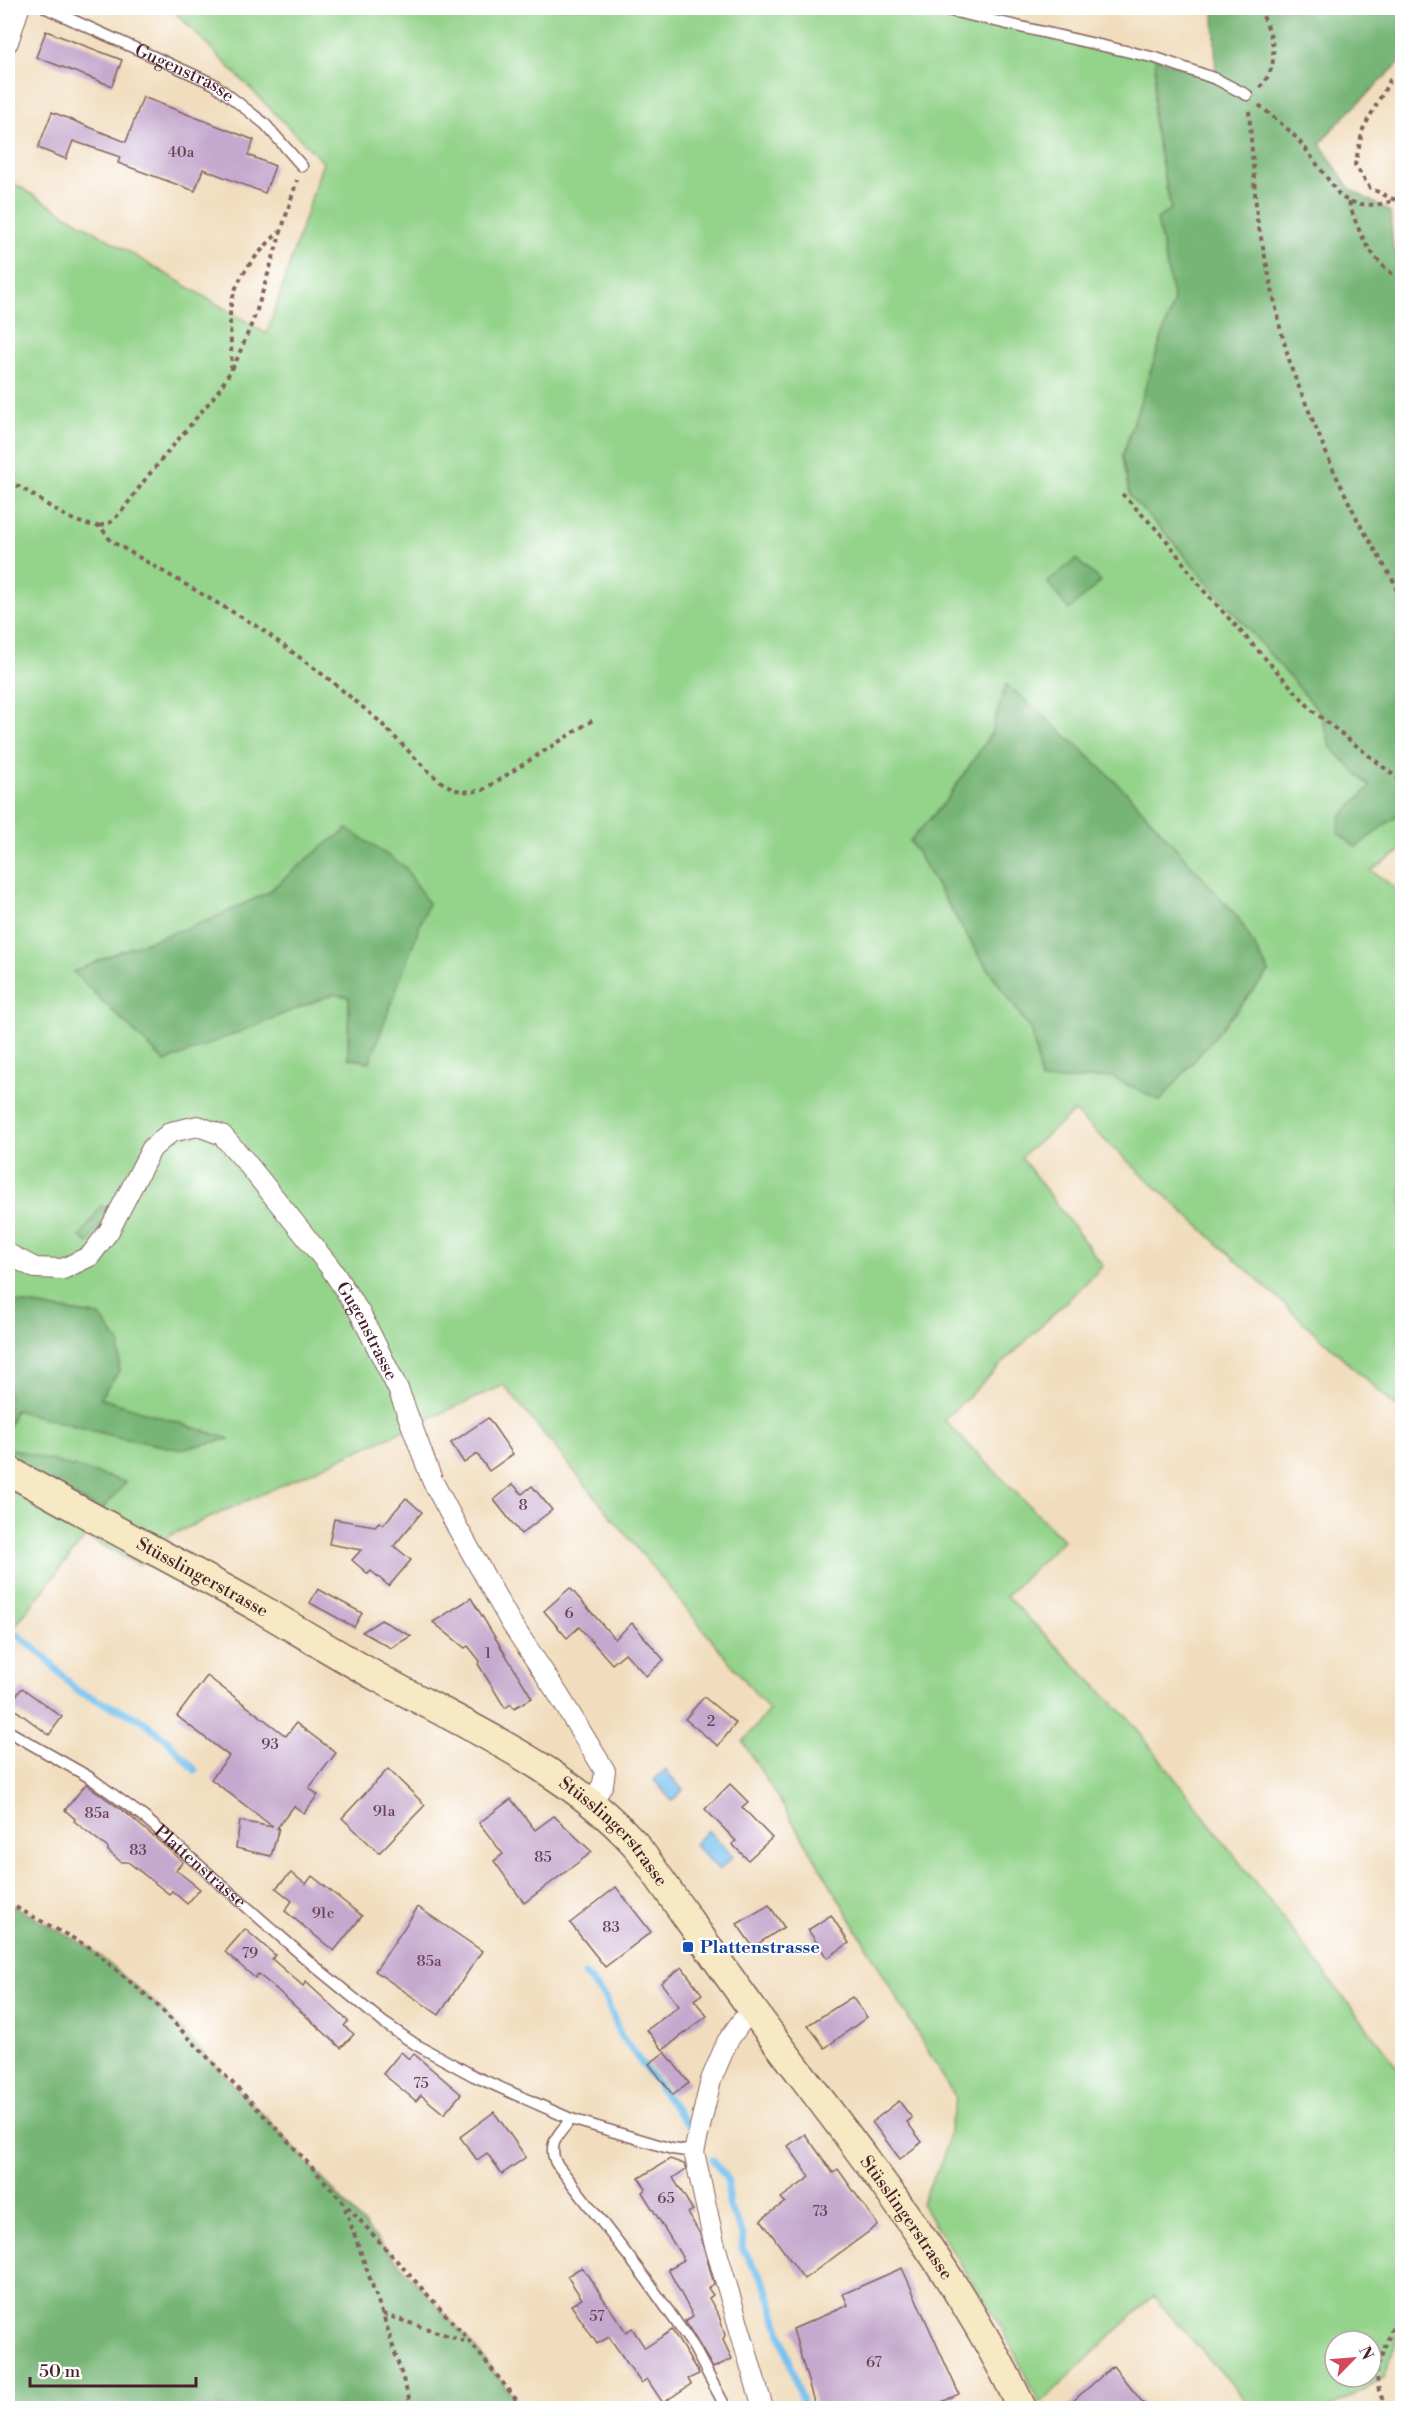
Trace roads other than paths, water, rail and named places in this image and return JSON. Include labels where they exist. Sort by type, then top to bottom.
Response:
[{"type":"street","points":[[8,42],[19,8]]},
{"type":"street","name":"Gugenstrasse","points":[[8,1254],[34,1268],[63,1269],[90,1256],[109,1231],[152,1148],[171,1132],[198,1126],[222,1135],[330,1267],[360,1313],[398,1389],[432,1480],[456,1525],[511,1623],[605,1771],[603,1784],[592,1803]]},
{"type":"street","name":"Stüsslingerstrasse","points":[[8,1470],[530,1761],[592,1803],[635,1844],[754,2012],[850,2138],[966,2302],[1000,2362],[1022,2409]]},
{"type":"street","points":[[754,2012],[741,2022],[727,2042],[711,2080],[694,2152],[714,2242],[763,2409]]},
{"type":"lane","name":"Gugenstrasse","points":[[46,8],[214,84],[265,124],[302,165]]},
{"type":"lane","points":[[938,8],[1156,58],[1216,79],[1247,95]]},
{"type":"lane","name":"Plattenstrasse","points":[[8,1731],[89,1777],[144,1817],[312,1964],[392,2029],[415,2044],[474,2076],[571,2119],[672,2149],[694,2152]]},
{"type":"lane","points":[[571,2119],[554,2140],[552,2153],[556,2163],[646,2279],[693,2346],[726,2409]]},
{"type":"water","points":[[665,1770],[683,1790],[672,1801],[654,1780]]},
{"type":"water","points":[[708,1830],[733,1856],[719,1870],[694,1844]]},
{"type":"waterway","points":[[8,1627],[45,1657],[77,1691],[142,1720],[166,1739],[195,1770]]},
{"type":"waterway","points":[[585,1975],[606,1999],[621,2036],[688,2125]]},
{"type":"waterway","points":[[713,2160],[728,2181],[728,2204],[743,2234],[742,2248],[766,2285],[804,2408]]},
{"type":"place","name":"Plattenstrasse","points":[[688,1947]]}]
